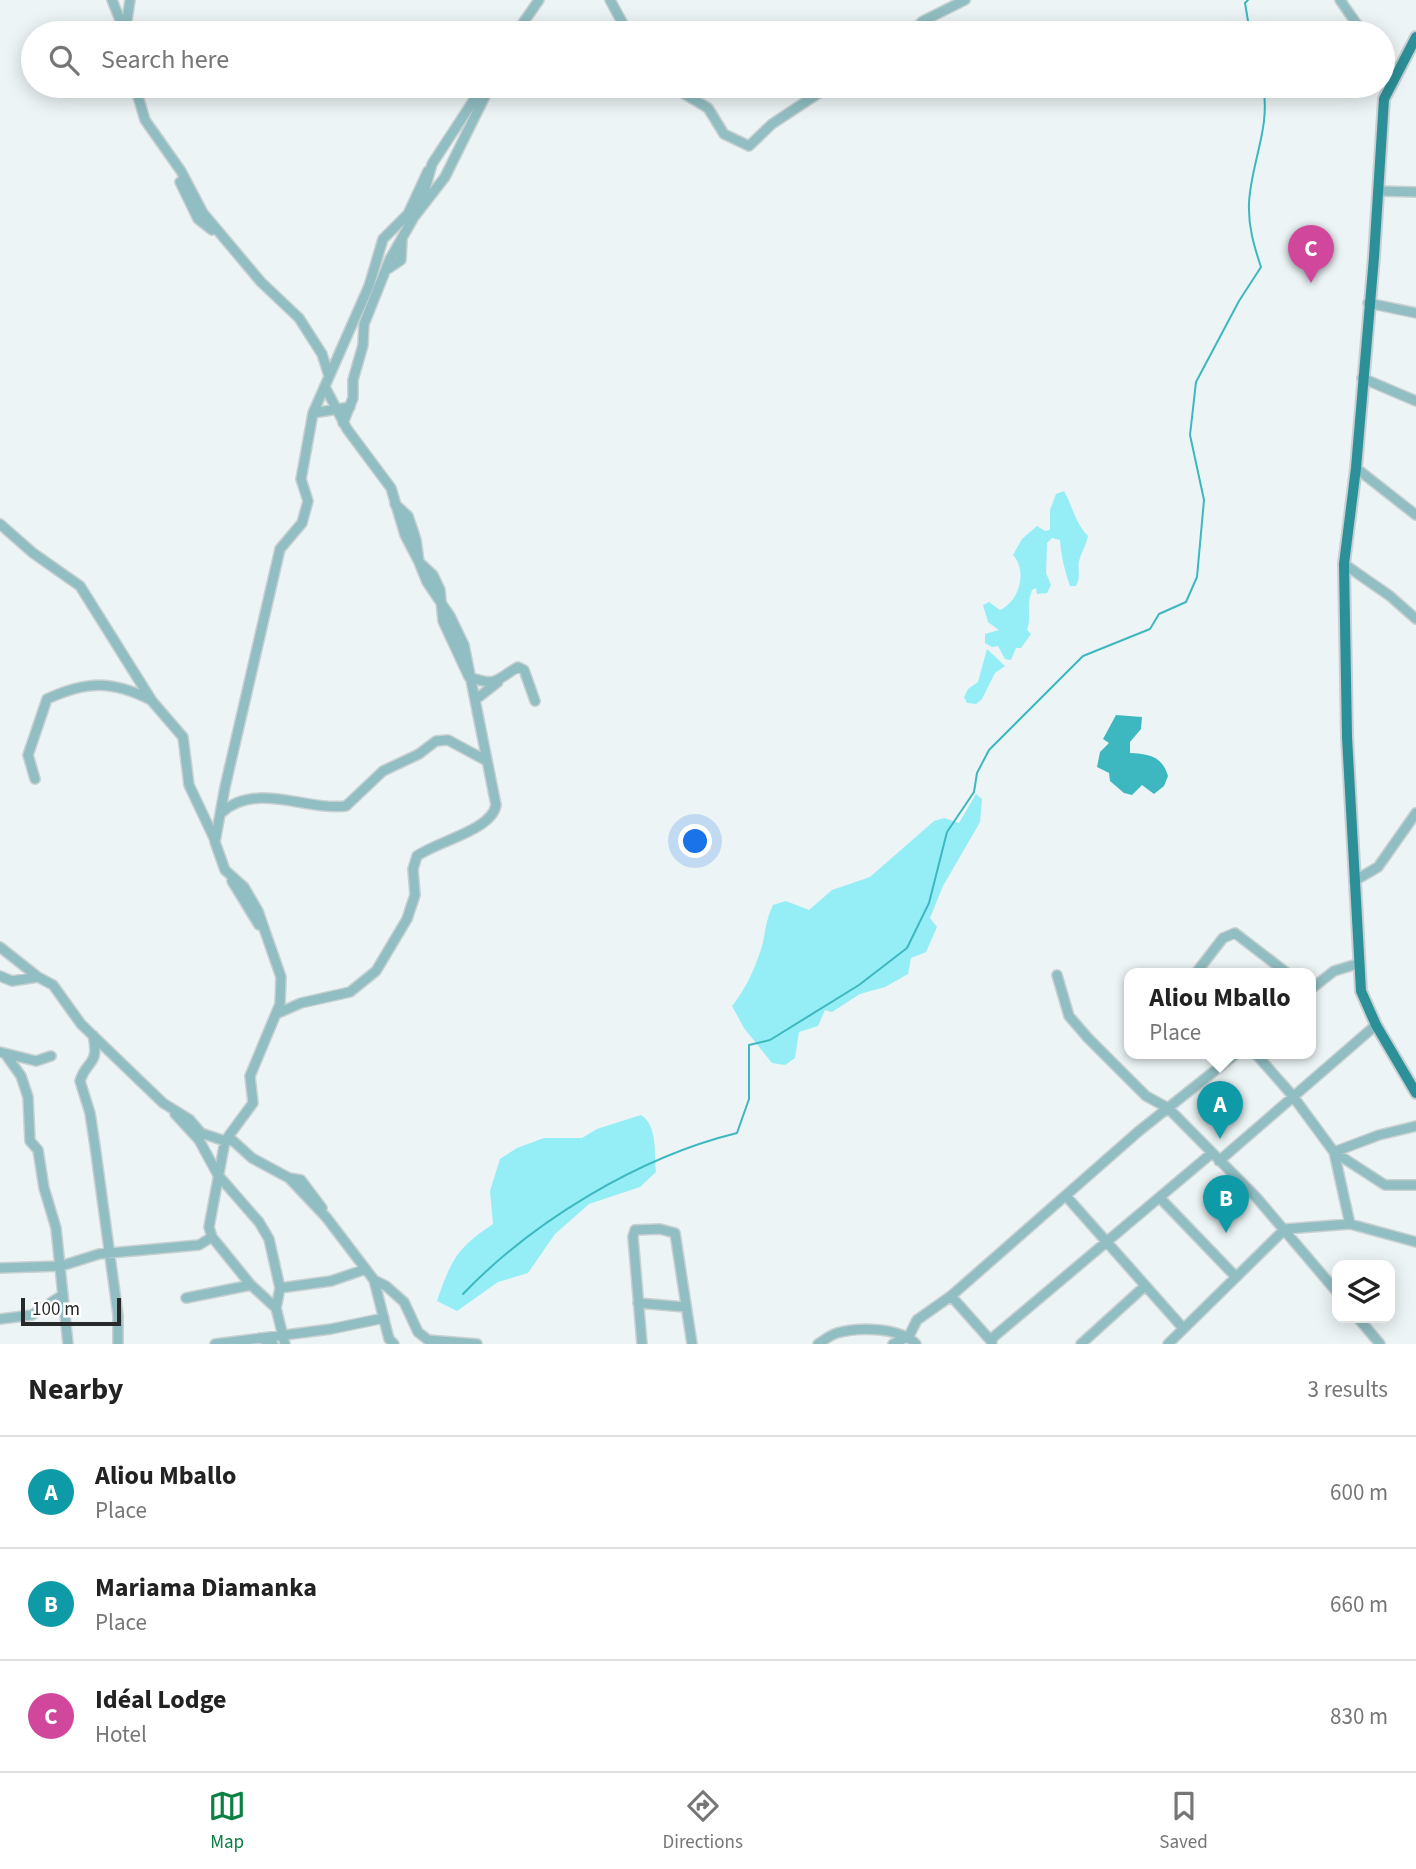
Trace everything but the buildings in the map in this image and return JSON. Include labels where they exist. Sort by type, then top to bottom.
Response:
[{"type":"main road","points":[[1395,78],[1416,37]]},
{"type":"main road","points":[[1384,99],[1356,468],[1344,564],[1344,658],[1357,964],[1361,991],[1376,1024],[1416,1093]]},
{"type":"street","points":[[111,0],[120,21]]},
{"type":"street","points":[[127,21],[130,0]]},
{"type":"street","points":[[524,21],[539,0]]},
{"type":"street","points":[[610,0],[621,21]]},
{"type":"street","points":[[923,21],[965,0]]},
{"type":"street","points":[[1340,0],[1355,21]]},
{"type":"street","points":[[139,98],[145,120],[160,143]]},
{"type":"street","points":[[142,98],[160,143],[198,219],[223,238],[261,282],[299,318],[322,354],[329,377]]},
{"type":"street","points":[[215,842],[280,549],[302,523],[308,502],[301,479],[313,412],[369,286],[383,239],[422,200],[432,164],[475,98]]},
{"type":"street","points":[[343,423],[350,407],[364,324],[385,271],[401,260],[402,239],[414,217],[445,177],[484,98]]},
{"type":"street","points":[[691,98],[708,108],[724,134],[748,146],[772,124],[811,98]]},
{"type":"street","points":[[1379,191],[1416,192]]},
{"type":"street","points":[[1368,303],[1416,313]]},
{"type":"street","points":[[1362,378],[1416,401]]},
{"type":"street","points":[[276,1014],[301,1003],[350,992],[376,971],[407,919],[415,895],[413,869],[417,856],[444,840],[480,827],[495,814],[496,805],[475,700],[469,677],[445,626],[440,590],[433,575],[419,562],[391,488],[343,423],[325,387]]},
{"type":"street","points":[[313,412],[350,407]]},
{"type":"street","points":[[1356,468],[1416,516]]},
{"type":"street","points":[[0,524],[33,553],[80,586],[152,701],[183,737],[189,785],[225,870],[244,887],[258,911],[273,950],[281,977],[280,1004],[250,1076],[253,1103],[225,1141],[209,1227],[212,1237],[250,1285],[275,1308]]},
{"type":"street","points":[[1344,564],[1390,596],[1416,619]]},
{"type":"street","points":[[475,700],[518,667],[524,670],[535,701]]},
{"type":"street","points":[[469,677],[487,683],[500,681]]},
{"type":"street","points":[[35,779],[28,755],[47,699],[69,689],[112,685],[129,688],[152,701]]},
{"type":"street","points":[[220,813],[233,802],[266,797],[313,807],[346,806],[383,771],[419,754],[436,741],[448,740],[487,761]]},
{"type":"street","points":[[1354,881],[1378,867],[1416,813]]},
{"type":"street","points":[[1200,968],[1223,938],[1235,933],[1280,968]]},
{"type":"street","points":[[0,947],[38,977],[54,985],[81,1024],[199,1140],[213,1160],[218,1175],[259,1223],[269,1239],[280,1288],[275,1308],[285,1344]]},
{"type":"street","points":[[1316,985],[1334,971],[1357,964]]},
{"type":"street","points":[[1058,975],[1069,1016],[1137,1088],[1168,1108],[1212,1153],[1285,1229],[1332,1286]]},
{"type":"street","points":[[0,976],[12,981],[38,977]]},
{"type":"street","points":[[1219,1161],[1376,1024]]},
{"type":"street","points":[[92,1034],[96,1050],[92,1065],[80,1081],[90,1113],[118,1315],[118,1344]]},
{"type":"street","points":[[3,1054],[36,1061],[51,1056]]},
{"type":"street","points":[[3,1054],[21,1076],[28,1097],[30,1141],[38,1150],[61,1266],[61,1296],[68,1344]]},
{"type":"street","points":[[1216,1059],[1220,1064]]},
{"type":"street","points":[[892,1344],[909,1336],[917,1320],[951,1296],[1228,1059]]},
{"type":"street","points":[[1260,1059],[1292,1095],[1334,1152],[1385,1185],[1416,1185]]},
{"type":"street","points":[[163,1103],[189,1119],[201,1132],[225,1141],[231,1139],[252,1158],[289,1178],[326,1217],[374,1280],[404,1302],[418,1332],[428,1340],[477,1344]]},
{"type":"street","points":[[1334,1152],[1379,1135],[1416,1126]]},
{"type":"street","points":[[1334,1152],[1350,1224]]},
{"type":"street","points":[[951,1296],[992,1342],[1104,1242],[1212,1153]]},
{"type":"street","points":[[1066,1196],[1183,1328]]},
{"type":"street","points":[[1160,1198],[1235,1276]]},
{"type":"street","points":[[1173,1342],[1183,1328],[1285,1229],[1350,1224],[1416,1242]]},
{"type":"street","points":[[642,1344],[633,1237],[635,1230],[660,1229],[675,1233],[692,1344]]},
{"type":"street","points":[[0,1268],[61,1266],[108,1254],[199,1245],[212,1237]]},
{"type":"street","points":[[280,1288],[331,1281],[366,1269]]},
{"type":"street","points":[[374,1280],[394,1344]]},
{"type":"street","points":[[186,1298],[250,1285]]},
{"type":"street","points":[[1082,1344],[1144,1286]]},
{"type":"street","points":[[0,1319],[32,1315],[61,1296]]},
{"type":"street","points":[[638,1303],[685,1307]]},
{"type":"street","points":[[215,1344],[282,1333],[331,1329],[384,1318]]},
{"type":"street","points":[[1363,1323],[1380,1344]]},
{"type":"street","points":[[818,1344],[837,1333],[892,1331],[909,1336],[916,1344]]},
{"type":"street","points":[[260,1338],[273,1344]]},
{"type":"shaded area","points":[[1064,491],[1077,520],[1088,536],[1079,562],[1078,582],[1076,586],[1070,586],[1060,540],[1052,538],[1047,543],[1046,573],[1051,585],[1047,593],[1037,594],[1036,588],[1032,590],[1027,630],[1031,634],[1021,648],[1016,648],[1011,660],[1005,659],[998,646],[992,647],[985,643],[985,634],[999,630],[988,622],[983,605],[989,602],[1000,610],[1012,600],[1020,578],[1018,562],[1013,555],[1022,539],[1037,526],[1045,531],[1050,530],[1050,510],[1056,494]]},
{"type":"shaded area","points":[[987,649],[1005,666],[995,673],[982,699],[976,704],[967,703],[964,697],[968,689],[978,682]]},
{"type":"shaded area","points":[[1116,715],[1142,717],[1141,729],[1130,742],[1130,753],[1154,757],[1165,769],[1168,776],[1164,786],[1154,794],[1142,785],[1132,795],[1124,793],[1110,781],[1109,773],[1097,767],[1100,752],[1109,743],[1103,739]]},
{"type":"shaded area","points":[[976,794],[982,799],[980,822],[943,886],[930,918],[937,927],[926,952],[911,958],[908,974],[885,987],[860,994],[832,1012],[825,1010],[818,1026],[799,1032],[795,1058],[785,1065],[772,1063],[744,1028],[732,1006],[754,968],[773,905],[786,901],[809,910],[832,890],[870,877],[934,821],[944,818],[959,823]]},
{"type":"shaded area","points":[[641,1115],[653,1133],[656,1172],[640,1187],[589,1204],[555,1234],[528,1273],[498,1282],[457,1311],[437,1301],[457,1256],[471,1240],[493,1224],[490,1191],[500,1159],[517,1148],[544,1138],[582,1138],[597,1129]]},
{"type":"waterway","points":[[1248,0],[1245,3],[1248,21]]},
{"type":"waterway","points":[[463,1294],[522,1241],[590,1195],[663,1158],[737,1133],[749,1099],[749,1045],[770,1040],[859,985],[907,948],[929,903],[947,832],[974,792],[977,773],[989,750],[1083,656],[1150,629],[1159,614],[1186,602],[1197,577],[1204,500],[1190,435],[1196,382],[1239,301],[1261,267],[1254,244],[1249,203],[1263,130],[1265,98]]},
{"type":"place","name":"Idéal Lodge","points":[[1311,283]]},
{"type":"place","name":"Aliou Mballo","points":[[1220,1139]]},
{"type":"place","name":"Mariama Diamanka","points":[[1226,1233]]}]
